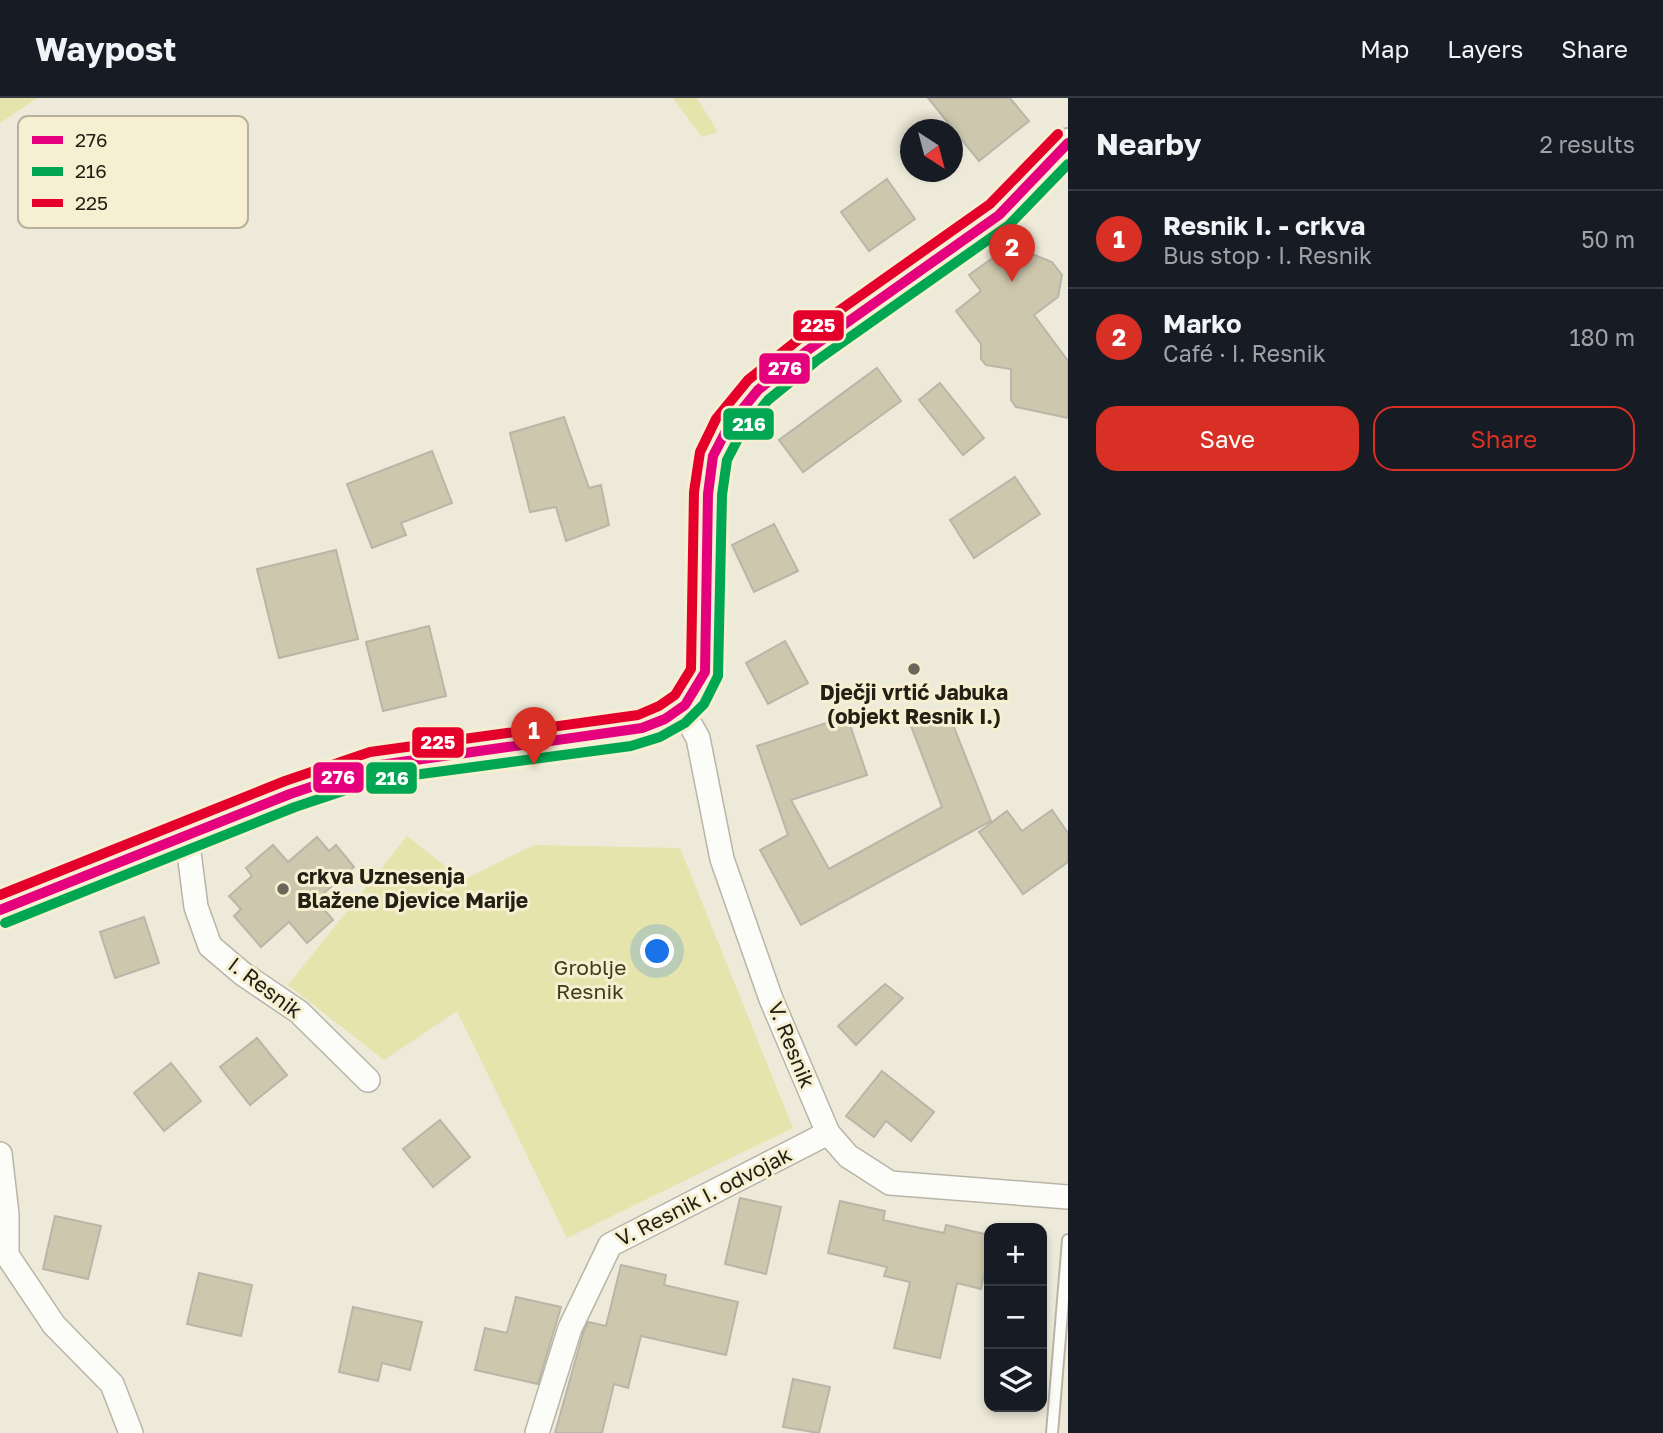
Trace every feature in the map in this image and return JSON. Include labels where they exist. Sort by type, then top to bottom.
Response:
[{"type":"street","points":[[0,910],[187,837],[290,793],[373,766],[629,732],[657,723],[682,710],[700,687],[705,672],[708,494],[713,456],[728,427],[758,390],[808,350],[999,215],[1027,189],[1068,143]]},
{"type":"street","name":"V. Resnik","points":[[682,710],[698,738],[722,859],[771,999],[828,1133],[848,1156],[890,1183],[1068,1197]]},
{"type":"street","name":"I. Resnik","points":[[187,837],[196,907],[210,946],[243,974],[299,1012],[368,1080]]},
{"type":"street","name":"V. Resnik I. odvojak","points":[[537,1433],[570,1328],[610,1245],[828,1133]]},
{"type":"street","points":[[0,1154],[7,1214],[4,1257],[54,1325],[112,1384],[131,1433]]},
{"type":"lane","points":[[1052,1433],[1068,1240]]},
{"type":"green space","points":[[0,98],[37,98],[0,123]]},
{"type":"green space","points":[[673,98],[697,98],[718,132],[702,137]]},
{"type":"green space","name":"Groblje Resnik","points":[[407,836],[463,880],[534,845],[680,848],[793,1128],[567,1238],[457,1011],[384,1060],[288,985]]},
{"type":"building","points":[[928,98],[1010,98],[1029,121],[979,161],[963,141],[963,119],[945,119]]},
{"type":"building","points":[[887,179],[915,219],[869,251],[841,212]]},
{"type":"building","points":[[1012,244],[1024,260],[1032,254],[1052,262],[1062,275],[1058,297],[1034,315],[1068,361],[1068,418],[1016,407],[1011,400],[1011,369],[986,365],[981,359],[981,344],[956,311],[981,291],[969,275]]},
{"type":"building","points":[[877,368],[901,401],[803,472],[779,440]]},
{"type":"building","points":[[940,383],[984,438],[963,455],[919,400]]},
{"type":"building","points":[[564,417],[589,488],[601,485],[609,525],[566,541],[556,507],[530,512],[510,433]]},
{"type":"building","points":[[432,451],[452,503],[401,523],[406,535],[372,548],[347,484]]},
{"type":"building","points":[[1015,477],[1040,514],[974,558],[950,520]]},
{"type":"building","points":[[774,524],[798,571],[754,592],[732,545]]},
{"type":"building","points":[[336,550],[358,639],[279,658],[257,569]]},
{"type":"building","points":[[429,626],[446,696],[383,711],[366,642]]},
{"type":"building","points":[[785,641],[808,683],[768,704],[746,663]]},
{"type":"building","points":[[948,712],[991,821],[801,925],[760,850],[788,835],[757,746],[847,716],[867,775],[791,800],[829,869],[942,807],[911,726]]},
{"type":"building","points":[[1052,810],[1068,833],[1068,862],[1023,894],[979,832],[1007,811],[1022,831]]},
{"type":"building","name":"crkva Uznesenja Blažene Djevice Marije","points":[[317,837],[329,851],[336,845],[354,867],[316,900],[333,920],[307,943],[289,922],[261,947],[234,916],[241,909],[229,896],[252,876],[246,868],[273,845],[288,862]]},
{"type":"building","points":[[144,917],[159,963],[115,978],[100,932]]},
{"type":"building","points":[[885,984],[903,998],[856,1045],[838,1026]]},
{"type":"building","points":[[257,1038],[287,1075],[250,1105],[220,1067]]},
{"type":"building","points":[[171,1063],[201,1101],[164,1131],[134,1093]]},
{"type":"building","points":[[882,1071],[934,1112],[911,1141],[886,1121],[874,1137],[846,1116]]},
{"type":"building","points":[[440,1120],[470,1157],[433,1187],[403,1149]]},
{"type":"building","points":[[740,1198],[781,1207],[766,1274],[725,1264]]},
{"type":"building","points":[[840,1201],[885,1211],[883,1220],[944,1233],[946,1225],[984,1234],[984,1275],[981,1289],[957,1283],[940,1358],[894,1348],[910,1282],[884,1276],[887,1267],[828,1253]]},
{"type":"building","points":[[55,1216],[101,1226],[88,1279],[43,1269]]},
{"type":"building","points":[[621,1265],[666,1275],[664,1285],[738,1302],[726,1355],[641,1336],[628,1388],[614,1384],[602,1433],[555,1433],[583,1333],[588,1322],[606,1326]]},
{"type":"building","points":[[199,1273],[252,1285],[241,1336],[187,1324]]},
{"type":"building","points":[[516,1297],[561,1307],[538,1384],[475,1370],[485,1328],[507,1333]]},
{"type":"building","points":[[353,1307],[422,1322],[410,1370],[382,1363],[378,1381],[339,1372]]},
{"type":"building","points":[[793,1379],[830,1387],[819,1433],[783,1427]]},
{"type":"transit line","name":"225","points":[[0,895],[285,781],[370,752],[638,715],[675,695],[691,669],[694,492],[700,452],[716,419],[748,380],[799,339],[990,204],[1058,134]]},
{"type":"transit line","name":"276","points":[[0,910],[290,794],[373,766],[642,728],[665,719],[685,705],[705,672],[708,494],[713,456],[728,427],[758,390],[808,350],[999,215],[1068,143]]},
{"type":"transit line","name":"216","points":[[5,923],[295,807],[376,780],[631,746],[660,737],[685,723],[704,704],[718,676],[722,495],[727,460],[740,435],[768,400],[816,361],[1009,225],[1068,164]]},
{"type":"place","name":"Marko","points":[[1012,282]]},
{"type":"place","name":"Dječji vrtić Jabuka (objekt Resnik I.)","points":[[914,669]]},
{"type":"place","name":"Resnik I. - crkva","points":[[534,765]]},
{"type":"place","name":"crkva Uznesenja Blažene Djevice Marije","points":[[283,889]]}]
